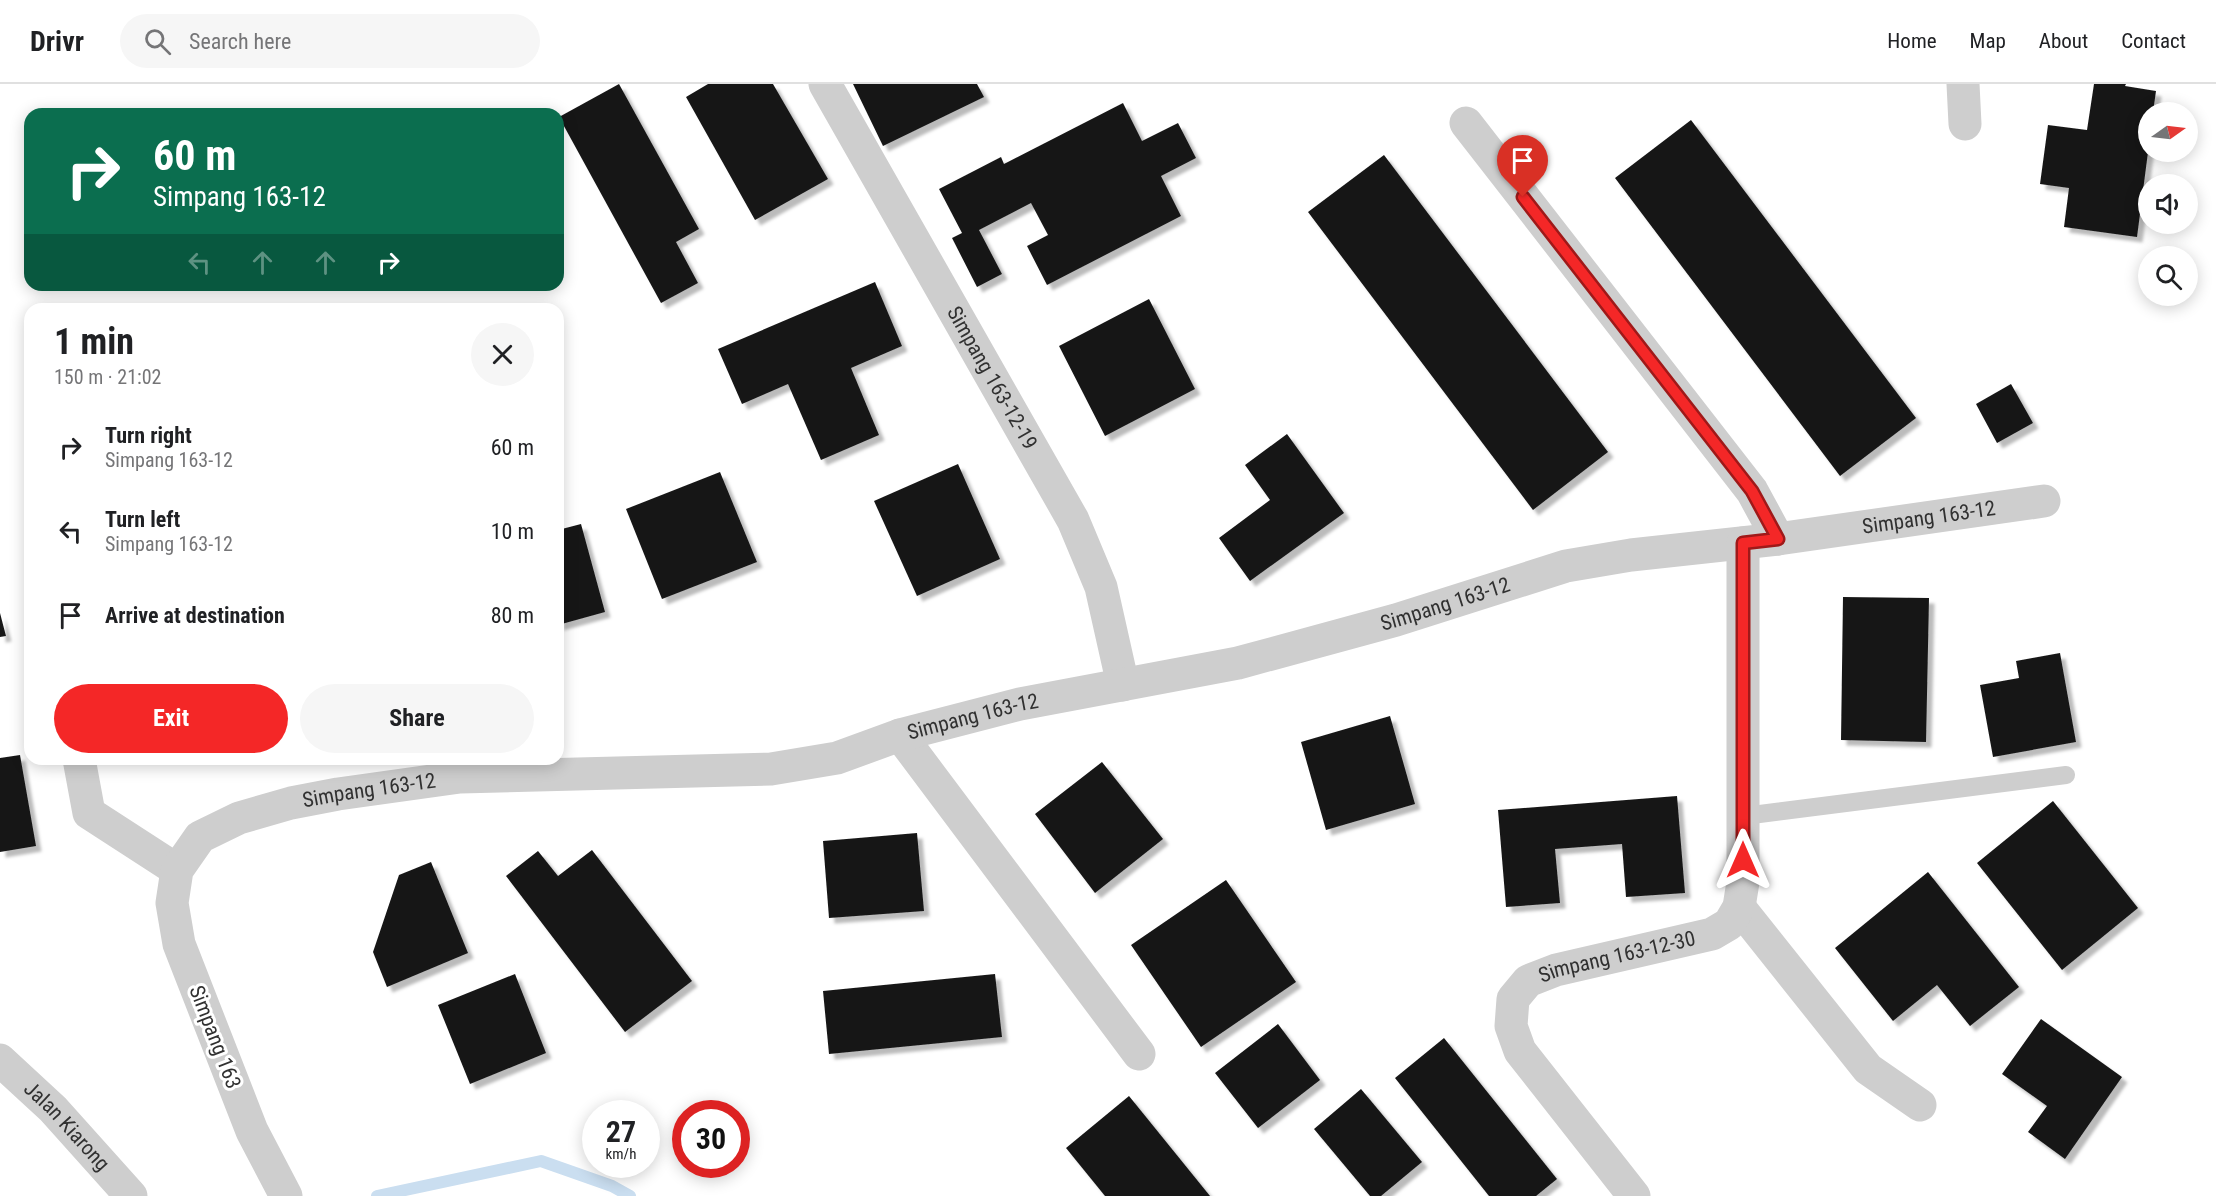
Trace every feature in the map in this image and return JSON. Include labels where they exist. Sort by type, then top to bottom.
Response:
[{"type":"street","name":"Simpang 163-12-19","points":[[825,84],[1073,520],[1101,587],[1123,685]]},
{"type":"street","points":[[1963,84],[1965,124]]},
{"type":"street","points":[[1466,123],[1752,491],[1778,539]]},
{"type":"street","name":"Simpang 163-12","points":[[177,870],[200,837],[239,818],[291,803],[460,777],[771,769],[837,758],[900,735],[1020,704],[1238,663],[1396,620],[1566,566],[1631,555],[1778,539],[2044,501]]},
{"type":"street","points":[[1743,543],[1744,816],[1743,882],[1738,907],[1868,1069],[1920,1105]]},
{"type":"street","points":[[900,735],[1139,1054]]},
{"type":"street","points":[[80,765],[89,813],[177,870]]},
{"type":"street","name":"Simpang 163","points":[[177,870],[172,903],[179,944],[252,1131],[286,1196]]},
{"type":"street","name":"Simpang 163-12-30","points":[[1634,1196],[1520,1051],[1511,1026],[1513,999],[1528,981],[1556,970],[1712,933],[1729,924],[1738,907]]},
{"type":"street","name":"Jalan Kiarong","points":[[0,1060],[53,1109],[119,1192]]},
{"type":"lane","points":[[1744,816],[2066,775]]},
{"type":"building","points":[[619,84],[699,229],[676,242],[698,283],[661,303],[564,126],[564,114]]},
{"type":"building","points":[[708,84],[773,84],[828,179],[755,220],[686,97]]},
{"type":"building","points":[[853,84],[977,84],[984,97],[883,146]]},
{"type":"building","points":[[2094,84],[2126,84],[2125,86],[2156,91],[2154,102],[2138,102],[2138,162],[2147,162],[2145,174],[2138,174],[2137,237],[2064,227],[2069,188],[2040,184],[2048,125],[2087,130]]},
{"type":"building","points":[[1123,103],[1142,141],[1178,123],[1196,158],[1161,176],[1181,216],[1047,285],[1027,246],[1048,235],[1031,203],[979,230],[1002,274],[977,287],[952,238],[962,233],[939,189],[1001,157],[1004,164]]},
{"type":"building","points":[[1691,120],[1916,418],[1840,476],[1615,178]]},
{"type":"building","points":[[1384,155],[1608,452],[1533,510],[1308,212]]},
{"type":"building","points":[[875,282],[902,346],[851,368],[879,435],[821,460],[788,384],[742,404],[718,349]]},
{"type":"building","points":[[1149,299],[1195,389],[1105,436],[1059,346]]},
{"type":"building","points":[[2011,384],[2033,423],[1997,443],[1976,404]]},
{"type":"building","points":[[1287,434],[1344,513],[1250,581],[1219,538],[1270,500],[1245,465]]},
{"type":"building","points":[[958,464],[1000,559],[917,596],[874,501]]},
{"type":"building","points":[[720,472],[757,562],[662,599],[626,509]]},
{"type":"building","points":[[581,524],[605,612],[564,623],[564,528]]},
{"type":"building","points":[[1843,597],[1929,598],[1926,742],[1841,740]]},
{"type":"building","points":[[0,613],[6,636],[0,637]]},
{"type":"building","points":[[2060,653],[2076,742],[1993,757],[1980,685],[2019,678],[2016,661]]},
{"type":"building","points":[[1390,716],[1415,804],[1326,830],[1301,742]]},
{"type":"building","points":[[20,755],[36,846],[0,852],[0,758]]},
{"type":"building","points":[[1102,762],[1163,839],[1095,893],[1035,814]]},
{"type":"building","points":[[1677,796],[1685,893],[1626,897],[1622,844],[1555,849],[1560,903],[1506,907],[1498,810]]},
{"type":"building","points":[[2053,801],[2138,908],[2062,970],[1977,863]]},
{"type":"building","points":[[917,833],[924,911],[829,918],[823,841]]},
{"type":"building","points":[[592,850],[692,981],[625,1032],[506,876],[538,851],[558,876]]},
{"type":"building","points":[[431,862],[468,953],[387,987],[373,952],[399,875]]},
{"type":"building","points":[[1928,872],[2019,987],[1970,1026],[1937,985],[1893,1021],[1835,948]]},
{"type":"building","points":[[1226,880],[1296,982],[1201,1047],[1131,945]]},
{"type":"building","points":[[515,974],[546,1053],[470,1084],[438,1005]]},
{"type":"building","points":[[995,974],[1002,1037],[829,1054],[823,991]]},
{"type":"building","points":[[2041,1019],[2122,1077],[2065,1159],[2028,1132],[2047,1106],[2002,1074]]},
{"type":"building","points":[[1278,1024],[1320,1080],[1258,1128],[1215,1073]]},
{"type":"building","points":[[1444,1038],[1557,1179],[1536,1196],[1489,1196],[1395,1078]]},
{"type":"building","points":[[1361,1089],[1422,1162],[1381,1196],[1370,1196],[1314,1129]]},
{"type":"building","points":[[1129,1096],[1210,1196],[1105,1196],[1066,1148]]},
{"type":"waterway","points":[[377,1196],[541,1161],[612,1186],[630,1196]]},
{"type":"route","points":[[1523,197],[1752,491],[1778,539],[1743,543],[1743,860]]}]
